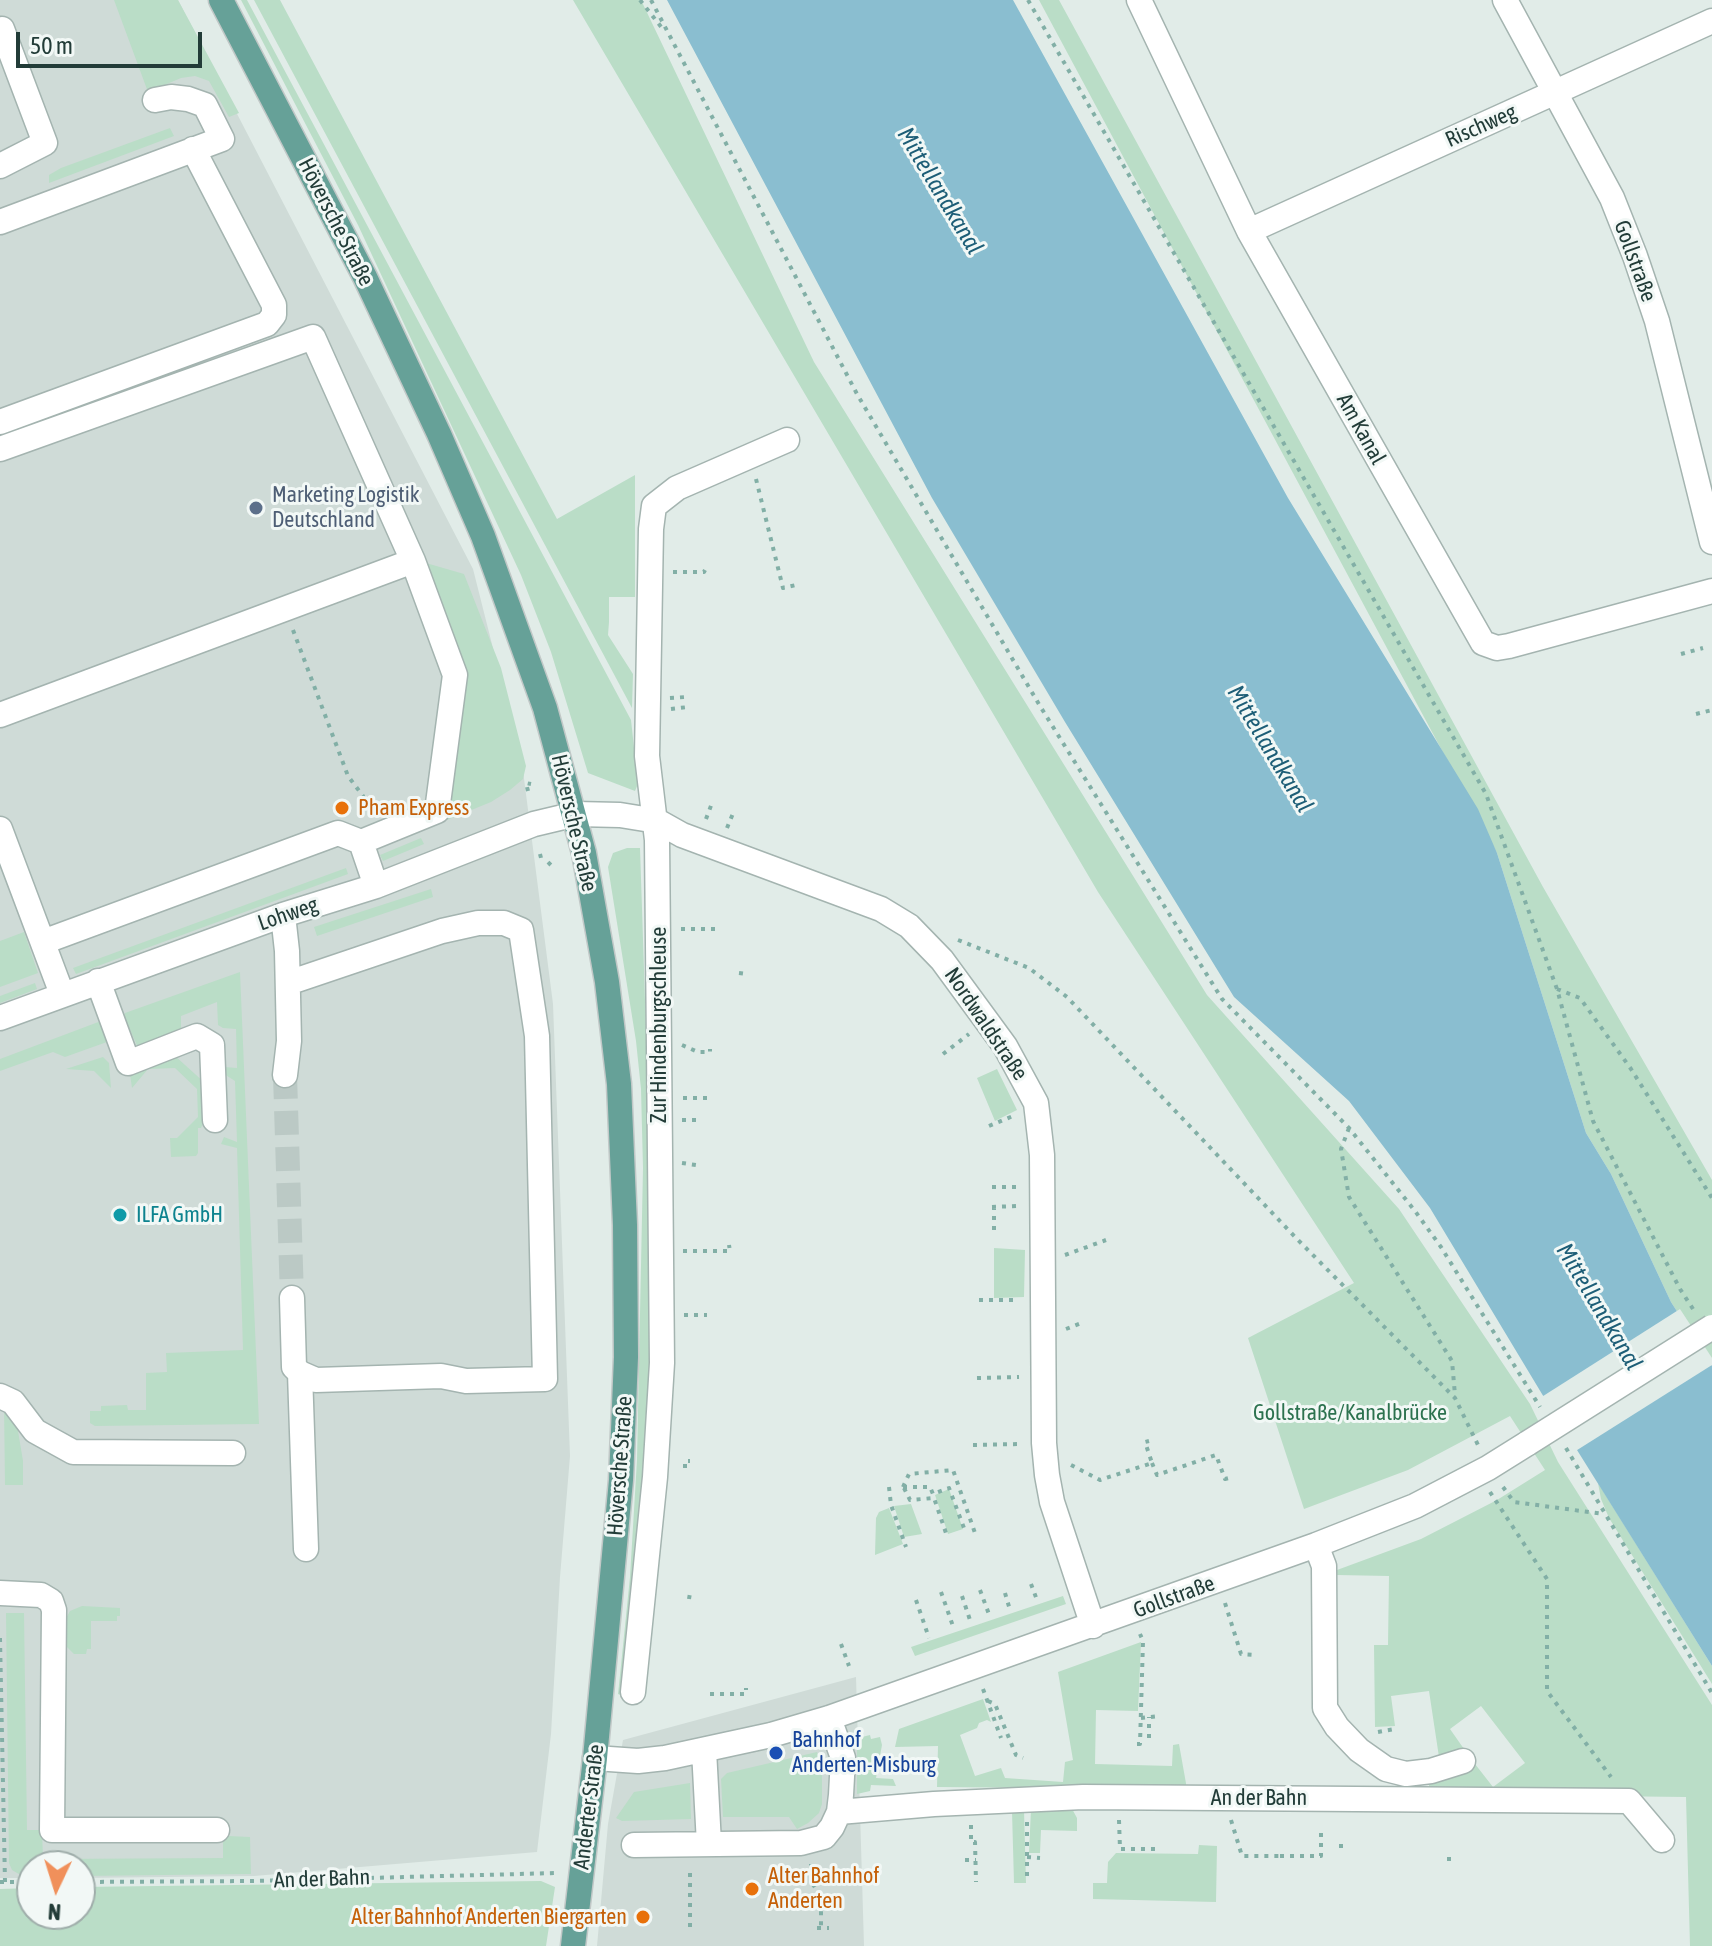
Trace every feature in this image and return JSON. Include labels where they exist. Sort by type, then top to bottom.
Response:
[{"type":"main road","name":"Höversche Straße","points":[[221,0],[365,277],[439,434],[518,627],[576,814],[610,1011],[619,1084],[625,1194],[626,1357],[621,1480],[599,1716]]},
{"type":"main road","name":"Anderter Straße","points":[[573,1946],[572,1881],[595,1758],[599,1716]]},
{"type":"street","name":"Am Kanal","points":[[1139,0],[1249,231],[1483,643],[1497,648],[1509,646],[1712,591]]},
{"type":"street","name":"Gollstraße","points":[[1505,0],[1612,198],[1635,256],[1657,321],[1712,542]]},
{"type":"street","name":"Rischweg","points":[[1249,231],[1712,21]]},
{"type":"street","points":[[0,166],[45,143],[2,29]]},
{"type":"street","points":[[1,220],[222,139],[205,105],[171,97],[155,100]]},
{"type":"street","points":[[0,422],[267,324],[274,315],[274,305],[193,149]]},
{"type":"street","points":[[0,449],[313,337],[413,561],[455,675],[437,811],[369,839],[338,833],[43,942]]},
{"type":"street","name":"Zur Hindenburgschleuse","points":[[633,1692],[661,1395],[657,821],[647,756],[651,529],[654,506],[677,488],[787,440]]},
{"type":"street","points":[[0,715],[413,561]]},
{"type":"street","name":"Nordwaldstraße","points":[[576,814],[620,815],[657,821],[682,835],[881,909],[926,941],[1005,1046],[1036,1103],[1041,1126],[1042,1372],[1047,1467],[1052,1502],[1093,1626]]},
{"type":"street","name":"Lohweg","points":[[0,1018],[283,915],[376,886],[534,824],[576,814]]},
{"type":"street","points":[[0,829],[62,994]]},
{"type":"street","points":[[369,839],[376,886]]},
{"type":"street","points":[[283,915],[289,1041],[285,1075]]},
{"type":"street","points":[[288,983],[442,931],[478,923],[504,923],[521,930],[537,1036],[545,1379],[466,1381],[441,1376],[316,1380],[294,1367],[292,1298]]},
{"type":"street","points":[[98,981],[128,1063],[197,1036],[212,1045],[215,1120]]},
{"type":"street","name":"Gollstraße","points":[[595,1758],[638,1761],[704,1750],[829,1718],[1093,1626],[1415,1506],[1483,1471],[1528,1443],[1704,1320]]},
{"type":"street","points":[[300,1373],[306,1549]]},
{"type":"street","points":[[0,1396],[13,1402],[35,1431],[73,1452],[233,1453]]},
{"type":"street","points":[[1316,1545],[1324,1566],[1325,1708],[1337,1727],[1359,1750],[1386,1769],[1406,1774],[1431,1771],[1463,1761]]},
{"type":"street","points":[[0,1593],[41,1595],[51,1601],[54,1610],[52,1830],[217,1830]]},
{"type":"street","points":[[634,1845],[801,1843],[824,1837],[839,1812],[843,1758],[829,1718]]},
{"type":"street","points":[[704,1750],[709,1844]]},
{"type":"street","name":"An der Bahn","points":[[839,1812],[1083,1797],[1629,1801]]},
{"type":"street","points":[[1629,1801],[1662,1840]]},
{"type":"path","points":[[640,0],[668,37]]},
{"type":"path","points":[[651,0],[857,394],[1040,706],[1222,999],[1349,1128],[1441,1247],[1541,1408]]},
{"type":"path","points":[[1028,0],[1486,794],[1557,989],[1593,1121],[1680,1289],[1704,1320]]},
{"type":"path","points":[[753,471],[782,572],[783,588],[796,585]]},
{"type":"path","points":[[667,572],[705,570]]},
{"type":"path","points":[[285,609],[346,776],[363,796],[369,839]]},
{"type":"path","points":[[1681,654],[1703,648]]},
{"type":"path","points":[[672,698],[686,697]]},
{"type":"path","points":[[672,709],[688,707]]},
{"type":"path","points":[[1696,714],[1712,710]]},
{"type":"path","points":[[528,791],[529,783]]},
{"type":"path","points":[[704,823],[712,803]]},
{"type":"path","points":[[726,831],[734,811]]},
{"type":"path","points":[[540,854],[542,862]]},
{"type":"path","points":[[674,929],[716,929],[716,926]]},
{"type":"path","points":[[926,941],[962,940],[1029,968],[1067,997],[1296,1238],[1455,1398]]},
{"type":"path","points":[[739,973],[747,974]]},
{"type":"path","points":[[1557,989],[1580,998],[1631,1069],[1712,1198]]},
{"type":"path","points":[[943,1054],[970,1033]]},
{"type":"path","points":[[675,1045],[686,1045],[698,1052],[710,1052],[710,1049]]},
{"type":"path","points":[[675,1098],[709,1098]]},
{"type":"path","points":[[989,1126],[1018,1113]]},
{"type":"path","points":[[1349,1128],[1341,1149],[1349,1197],[1452,1361],[1455,1398],[1483,1471],[1547,1579],[1547,1691],[1629,1801]]},
{"type":"path","points":[[992,1187],[1024,1187]]},
{"type":"path","points":[[994,1231],[993,1207],[1024,1206]]},
{"type":"path","points":[[1056,1258],[1106,1240]]},
{"type":"path","points":[[676,1251],[730,1251],[729,1245]]},
{"type":"path","points":[[979,1300],[1041,1300]]},
{"type":"path","points":[[676,1316],[707,1315]]},
{"type":"path","points":[[1076,1326],[1084,1322]]},
{"type":"path","points":[[977,1378],[1042,1372]]},
{"type":"path","points":[[1149,1441],[1145,1442],[1157,1475],[1216,1455],[1225,1479],[1229,1478]]},
{"type":"path","points":[[973,1445],[1029,1444]]},
{"type":"path","points":[[1566,1448],[1712,1693]]},
{"type":"path","points":[[685,1468],[685,1461],[690,1461]]},
{"type":"path","points":[[1047,1467],[1070,1464],[1100,1480],[1152,1463]]},
{"type":"path","points":[[903,1487],[909,1474],[953,1470],[975,1533]]},
{"type":"path","points":[[889,1487],[891,1505],[906,1547]]},
{"type":"path","points":[[903,1487],[930,1487],[933,1494],[949,1488],[964,1528]]},
{"type":"path","points":[[903,1487],[910,1500],[934,1498],[947,1536]]},
{"type":"path","points":[[1514,1502],[1604,1514]]},
{"type":"path","points":[[1031,1584],[1037,1600]]},
{"type":"path","points":[[980,1590],[990,1617]]},
{"type":"path","points":[[941,1592],[954,1629]]},
{"type":"path","points":[[689,1599],[690,1593]]},
{"type":"path","points":[[1005,1593],[1010,1610]]},
{"type":"path","points":[[962,1596],[971,1623]]},
{"type":"path","points":[[916,1600],[929,1638]]},
{"type":"path","points":[[1228,1610],[1241,1654],[1257,1655]]},
{"type":"path","points":[[1137,1744],[1140,1744],[1143,1641],[1139,1632]]},
{"type":"path","points":[[1,1639],[2,1882]]},
{"type":"path","points":[[841,1644],[849,1666]]},
{"type":"path","points":[[710,1694],[746,1694],[746,1688]]},
{"type":"path","points":[[983,1689],[1001,1738]]},
{"type":"path","points":[[988,1701],[995,1704],[1016,1755],[1023,1758]]},
{"type":"path","points":[[1141,1718],[1159,1716]]},
{"type":"path","points":[[1149,1717],[1149,1738]]},
{"type":"path","points":[[886,1770],[897,1770]]},
{"type":"path","points":[[1027,1810],[1027,1880]]},
{"type":"path","points":[[970,1813],[971,1842],[975,1842],[976,1882]]},
{"type":"path","points":[[1229,1814],[1242,1856],[1321,1856],[1321,1829]]},
{"type":"path","points":[[1119,1819],[1120,1849],[1159,1849]]},
{"type":"path","points":[[1449,1854],[1449,1861]]},
{"type":"path","points":[[1027,1857],[1040,1858]]},
{"type":"path","points":[[965,1860],[976,1860]]},
{"type":"path","points":[[811,1861],[812,1883],[821,1896],[819,1927],[829,1928]]},
{"type":"path","name":"An der Bahn","points":[[96,1882],[253,1881],[529,1872],[572,1881]]},
{"type":"path","points":[[690,1874],[690,1927]]},
{"type":"shaded area","points":[[0,0],[178,0],[473,569],[522,763],[553,1004],[570,1456],[551,1734],[537,1852],[254,1876],[96,1878],[96,1850],[16,1850],[16,1878],[0,1878]]},
{"type":"shaded area","points":[[856,1677],[864,1946],[597,1946],[608,1824],[623,1740]]},
{"type":"green space","points":[[114,0],[178,0],[239,113],[229,117],[209,81],[195,76],[181,78],[148,92]]},
{"type":"green space","points":[[241,0],[247,0],[631,720],[638,784],[635,791],[588,773],[551,652],[521,575],[358,225]]},
{"type":"green space","points":[[254,0],[280,0],[557,519],[635,475],[635,597],[609,597],[608,635],[633,674],[632,708]]},
{"type":"green space","name":"Gollstraße/Kanalbrücke","points":[[573,0],[641,0],[814,362],[1207,995],[1399,1209],[1530,1404],[1558,1462],[1712,1705],[1712,1946],[1690,1946],[1686,1797],[1429,1794],[1429,1777],[1475,1764],[1493,1787],[1525,1763],[1481,1706],[1450,1729],[1464,1749],[1439,1757],[1429,1691],[1391,1696],[1395,1726],[1375,1727],[1374,1645],[1388,1645],[1389,1576],[1337,1575],[1337,1570],[1421,1539],[1497,1500],[1545,1470],[1510,1416],[1408,1470],[1304,1509],[1248,1338],[1354,1283],[1098,892]]},
{"type":"green space","points":[[1039,0],[1059,0],[1543,887],[1712,1180],[1712,1366],[1671,1302],[1611,1174],[1586,1133],[1497,853]]},
{"type":"green space","points":[[170,128],[174,136],[49,183],[49,175],[61,168]]},
{"type":"green space","points":[[426,563],[464,574],[501,668],[526,766],[523,779],[510,790],[491,802],[447,820],[463,669]]},
{"type":"green space","points":[[421,838],[424,844],[383,861],[380,855]]},
{"type":"green space","points":[[640,848],[648,1091],[651,1385],[649,1445],[623,1696],[618,1694],[630,1577],[637,1460],[643,1168],[636,1041],[608,867],[613,853]]},
{"type":"green space","points":[[346,868],[348,874],[76,974],[73,968]]},
{"type":"green space","points":[[431,889],[433,897],[317,936],[314,927]]},
{"type":"green space","points":[[24,932],[38,973],[0,987],[0,941]]},
{"type":"green space","points":[[240,972],[259,1424],[95,1426],[90,1423],[90,1411],[101,1411],[101,1406],[127,1405],[128,1410],[146,1410],[146,1373],[167,1372],[166,1353],[243,1350],[237,1148],[221,1144],[224,1137],[237,1142],[235,1081],[221,1072],[224,1067],[237,1068],[236,1029],[218,1025],[217,1002],[181,1016],[181,1032],[139,1050],[124,1016],[125,1013]]},
{"type":"green space","points":[[35,983],[37,989],[0,1003],[0,996]]},
{"type":"green space","points":[[101,1021],[109,1039],[107,1042],[65,1057],[53,1052],[0,1071],[0,1059]]},
{"type":"green space","points":[[174,1055],[206,1084],[206,1116],[201,1128],[198,1128],[196,1156],[171,1157],[170,1138],[177,1138],[198,1117],[197,1089],[175,1068],[148,1069],[132,1088],[130,1074]]},
{"type":"green space","points":[[103,1057],[109,1063],[111,1088],[94,1071],[66,1069]]},
{"type":"green space","points":[[997,1069],[1017,1110],[995,1121],[977,1078]]},
{"type":"green space","points":[[994,1248],[1025,1250],[1024,1297],[994,1298]]},
{"type":"green space","points":[[4,1405],[16,1419],[23,1461],[23,1485],[5,1485]]},
{"type":"green space","points":[[1598,1483],[1712,1666],[1712,1684],[1609,1518]]},
{"type":"green space","points":[[949,1489],[963,1529],[948,1534],[935,1495]]},
{"type":"green space","points":[[911,1504],[922,1534],[904,1537],[894,1506]]},
{"type":"green space","points":[[889,1508],[903,1544],[875,1555],[876,1518],[879,1512]]},
{"type":"green space","points":[[1063,1596],[1066,1604],[915,1656],[911,1647]]},
{"type":"green space","points":[[82,1606],[120,1608],[120,1616],[117,1616],[117,1621],[91,1621],[91,1649],[87,1649],[86,1654],[74,1654],[65,1645],[64,1622],[70,1611]]},
{"type":"green space","points":[[6,1613],[24,1613],[27,1830],[42,1830],[43,1850],[16,1850],[16,1872],[9,1863]]},
{"type":"green space","points":[[1141,1642],[1138,1711],[1096,1710],[1095,1764],[1172,1766],[1173,1745],[1179,1744],[1187,1789],[937,1787],[938,1746],[895,1747],[899,1729],[983,1699],[991,1722],[979,1723],[977,1728],[960,1735],[975,1776],[1001,1768],[1005,1778],[1063,1782],[1065,1762],[1073,1760],[1058,1672]]},
{"type":"green space","points":[[870,1735],[871,1739],[880,1737],[882,1745],[876,1778],[893,1779],[896,1786],[871,1785],[870,1791],[857,1794],[857,1744],[862,1737]]},
{"type":"green space","points":[[817,1752],[822,1768],[822,1804],[819,1813],[808,1823],[797,1829],[789,1817],[723,1817],[721,1779],[727,1773]]},
{"type":"green space","points":[[690,1783],[691,1819],[622,1821],[616,1818],[634,1792]]},
{"type":"green space","points":[[1071,1807],[1077,1818],[1077,1831],[1041,1830],[1040,1853],[1029,1853],[1031,1809]]},
{"type":"green space","points":[[1024,1810],[1026,1883],[1014,1883],[1012,1811]]},
{"type":"green space","points":[[228,1836],[250,1837],[251,1874],[96,1876],[96,1859],[223,1858],[223,1839]]},
{"type":"green space","points":[[1199,1845],[1217,1846],[1216,1902],[1093,1899],[1093,1883],[1107,1883],[1108,1862],[1116,1853],[1198,1854]]},
{"type":"green space","points":[[541,1881],[555,1887],[546,1946],[0,1946],[0,1889],[16,1888],[16,1930],[96,1930],[96,1887]]},
{"type":"water","name":"Mittellandkanal","points":[[667,0],[1013,0],[1288,498],[1478,809],[1497,853],[1586,1133],[1611,1174],[1671,1302],[1712,1366],[1712,1666],[1430,1208],[1349,1101],[1234,997],[932,498]]},
{"type":"pier","points":[[1680,1309],[1712,1358],[1712,1365],[1574,1452],[1540,1398]]},
{"type":"tunnel","points":[[285,1075],[292,1298]]},
{"type":"place","name":"Marketing Logistik Deutschland","points":[[256,508]]},
{"type":"place","name":"Pham Express","points":[[342,808]]},
{"type":"place","name":"ILFA GmbH","points":[[120,1215]]},
{"type":"place","name":"Bahnhof Anderten-Misburg","points":[[776,1753]]},
{"type":"place","name":"Alter Bahnhof Anderten","points":[[752,1889]]},
{"type":"place","name":"Alter Bahnhof Anderten Biergarten","points":[[643,1917]]}]
